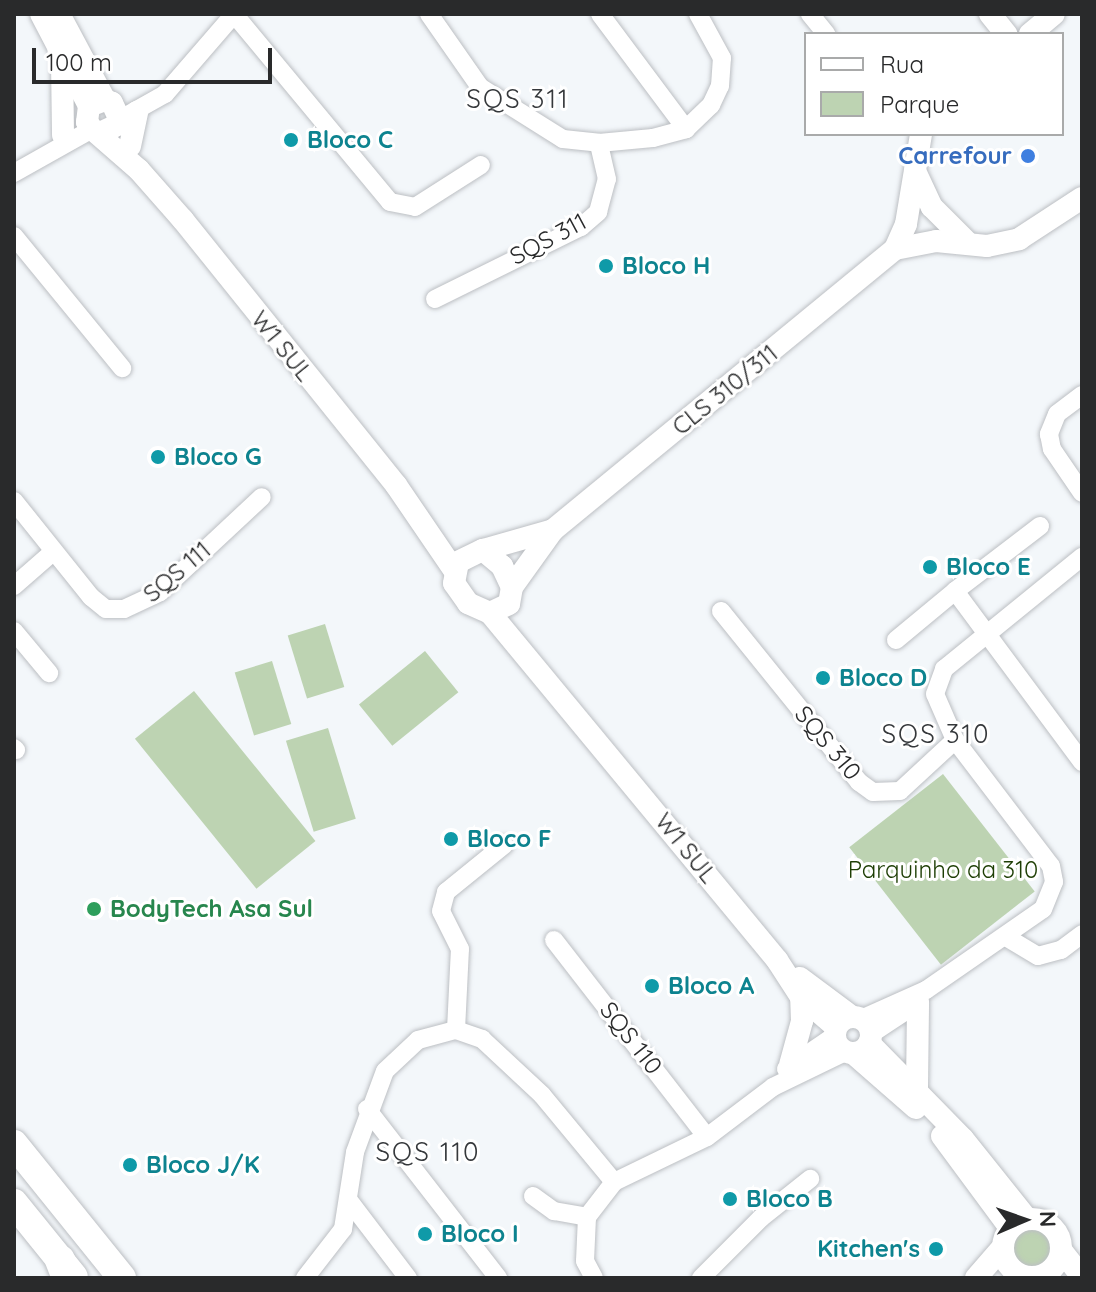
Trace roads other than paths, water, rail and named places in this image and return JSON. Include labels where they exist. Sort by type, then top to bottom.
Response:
[{"type":"main road","points":[[14,1144],[122,1278]]},
{"type":"main road","points":[[14,1203],[67,1272]]},
{"type":"street","name":"W1 SUL","points":[[41,14],[62,61],[110,114],[130,146],[139,170]]},
{"type":"street","name":"W1 SUL","points":[[59,14],[139,170],[423,523],[454,570]]},
{"type":"street","points":[[45,157],[63,135],[165,94],[234,14],[390,202],[415,207],[481,165]]},
{"type":"street","points":[[429,14],[480,87],[563,139],[599,143],[686,129],[700,120],[720,86],[722,58],[698,14]]},
{"type":"street","points":[[600,14],[686,129]]},
{"type":"street","points":[[810,14],[824,32]]},
{"type":"street","points":[[990,14],[1004,32]]},
{"type":"street","points":[[1032,32],[1054,14]]},
{"type":"street","points":[[62,61],[63,135]]},
{"type":"street","points":[[14,173],[45,157],[110,114]]},
{"type":"street","points":[[895,249],[906,224],[913,164],[920,136]]},
{"type":"street","name":"SQS 311","points":[[435,299],[581,227],[598,212],[607,179],[599,143]]},
{"type":"street","points":[[913,164],[932,207],[970,245]]},
{"type":"street","points":[[895,249],[936,241],[970,245],[1019,239],[1082,198]]},
{"type":"street","points":[[14,236],[122,368]]},
{"type":"street","name":"CLS 310/311","points":[[513,591],[553,530],[895,249]]},
{"type":"street","points":[[1081,491],[1052,449],[1049,434],[1057,414],[1082,395]]},
{"type":"street","name":"SQS 111","points":[[14,501],[91,597],[106,609],[124,609],[160,592],[262,497]]},
{"type":"street","name":"W1 SUL","points":[[423,523],[477,551]]},
{"type":"street","points":[[896,640],[1040,526]]},
{"type":"street","name":"CLS 310/311","points":[[477,551],[553,530]]},
{"type":"street","points":[[477,551],[502,566],[513,591],[504,609],[490,613],[460,593],[454,570],[477,551]]},
{"type":"street","points":[[14,586],[53,552]]},
{"type":"street","points":[[594,1278],[585,1261],[587,1217],[614,1182],[707,1137],[773,1087],[853,1035],[922,996],[1043,909],[1054,882],[1051,866],[955,740],[939,711],[937,681],[987,634],[1080,562]]},
{"type":"street","name":"W1 SUL","points":[[513,591],[534,663]]},
{"type":"street","points":[[955,591],[1082,762]]},
{"type":"street","name":"SQS 310","points":[[721,611],[859,782],[873,792],[900,791],[955,740]]},
{"type":"street","name":"W1 SUL","points":[[490,613],[777,960],[853,1035],[943,1137],[1013,1232]]},
{"type":"street","points":[[14,631],[49,673]]},
{"type":"street","points":[[456,1030],[460,949],[441,911],[446,892],[504,845]]},
{"type":"street","points":[[1006,937],[1038,956],[1061,950],[1082,934]]},
{"type":"street","name":"SQS 110","points":[[554,940],[707,1137]]},
{"type":"street","name":"W1 SUL","points":[[777,960],[801,997],[917,1088],[1013,1232]]},
{"type":"street","points":[[917,1088],[922,996]]},
{"type":"street","points":[[773,1087],[790,1065],[802,1021],[801,997]]},
{"type":"street","points":[[305,1278],[330,1251],[350,1202],[355,1152],[367,1109],[385,1071],[418,1040],[456,1030],[482,1039],[503,1054],[614,1182]]},
{"type":"street","points":[[790,1065],[853,1035]]},
{"type":"street","points":[[367,1109],[498,1278]]},
{"type":"street","points":[[701,1278],[761,1218],[810,1179]]},
{"type":"street","points":[[533,1196],[554,1211],[587,1217]]},
{"type":"street","points":[[350,1202],[408,1278]]},
{"type":"street","points":[[976,1278],[1013,1232],[1054,1229],[1061,1250],[1082,1277]]},
{"type":"street","points":[[1013,1232],[1010,1268],[1030,1276],[1051,1270],[1061,1250]]},
{"type":"place","name":"Bloco C","points":[[291,140]]},
{"type":"place","name":"Carrefour","points":[[1028,156]]},
{"type":"place","name":"Bloco H","points":[[606,266]]},
{"type":"place","name":"Bloco G","points":[[158,457]]},
{"type":"place","name":"Bloco E","points":[[930,567]]},
{"type":"place","name":"Bloco D","points":[[823,678]]},
{"type":"place","name":"Bloco F","points":[[451,839]]},
{"type":"place","name":"BodyTech Asa Sul","points":[[94,909]]},
{"type":"place","name":"Bloco A","points":[[652,986]]},
{"type":"place","name":"Bloco J/K","points":[[130,1165]]},
{"type":"place","name":"Bloco B","points":[[730,1199]]},
{"type":"place","name":"Bloco I","points":[[425,1234]]},
{"type":"place","name":"Kitchen's","points":[[936,1249]]},
{"type":"district","name":"SQS 311","points":[[518,99]]},
{"type":"district","name":"SQS 310","points":[[936,734]]},
{"type":"district","name":"SQS 110","points":[[428,1152]]},
{"type":"park label","name":"Parquinho da 310","points":[[943,870]]}]
